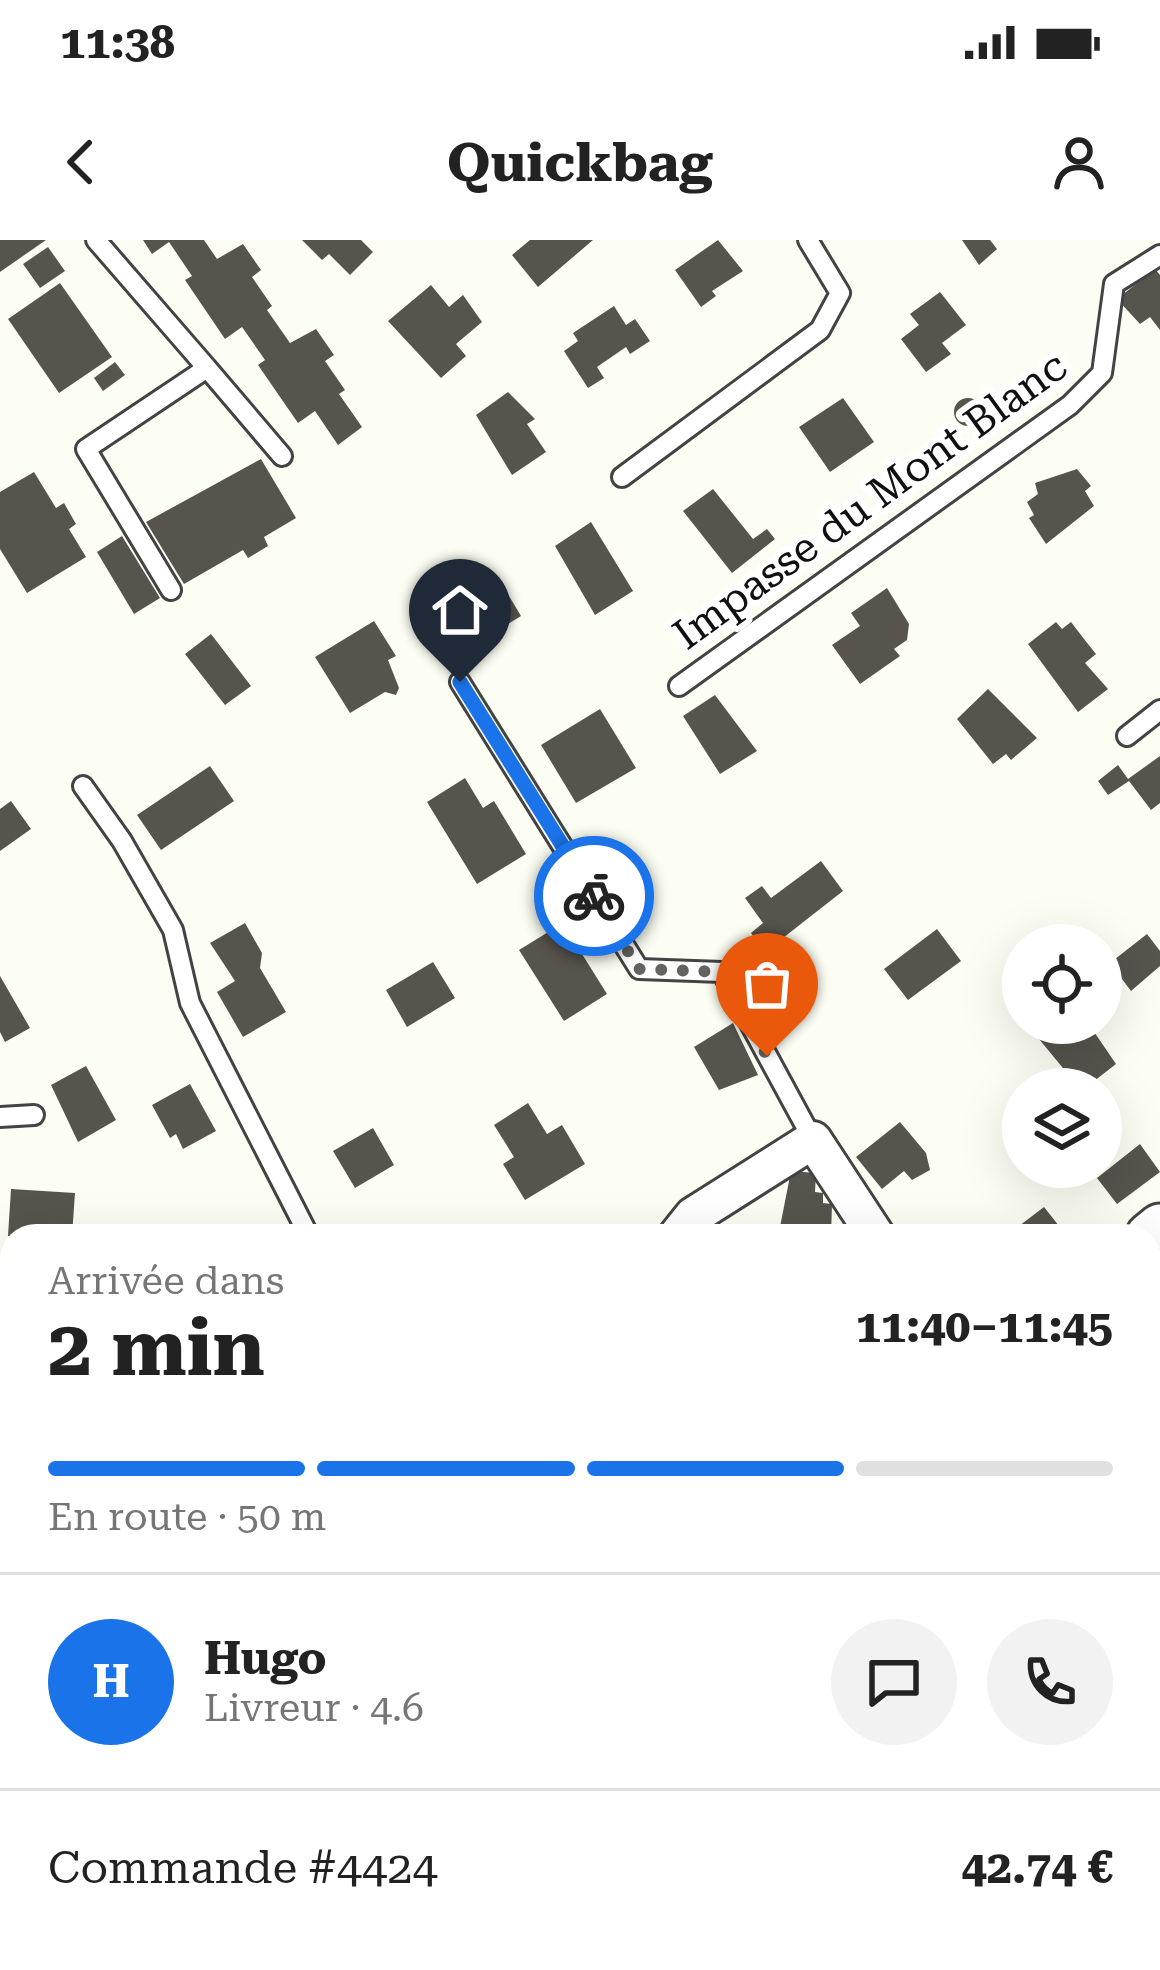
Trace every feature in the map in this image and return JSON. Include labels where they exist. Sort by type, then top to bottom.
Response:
[{"type":"street","points":[[687,1224],[813,1140],[868,1224]]},
{"type":"lane","points":[[96,240],[282,456]]},
{"type":"lane","points":[[622,476],[820,330],[840,293],[808,240]]},
{"type":"lane","name":"Impasse du Mont Blanc","points":[[679,686],[1070,405],[1102,373],[1114,284],[1160,255]]},
{"type":"lane","points":[[171,590],[86,449],[207,368]]},
{"type":"lane","points":[[460,682],[639,969],[722,972],[813,1140]]},
{"type":"lane","points":[[1127,736],[1160,710]]},
{"type":"lane","points":[[83,787],[122,841],[173,931],[190,1003],[303,1224]]},
{"type":"lane","points":[[0,1117],[34,1115]]},
{"type":"building","points":[[0,240],[46,240],[0,272]]},
{"type":"building","points":[[143,240],[204,240],[217,259],[243,244],[261,270],[252,277],[272,306],[267,310],[290,343],[316,329],[334,355],[325,361],[345,390],[339,394],[362,427],[338,445],[315,411],[298,423],[258,365],[265,360],[242,327],[225,339],[185,280],[192,276],[169,242],[152,254]]},
{"type":"building","points":[[302,240],[361,240],[373,252],[350,275],[329,254],[322,260]]},
{"type":"building","points":[[530,240],[593,240],[538,287],[512,255]]},
{"type":"building","points":[[718,240],[743,271],[712,291],[716,296],[701,307],[675,270]]},
{"type":"building","points":[[962,240],[990,240],[997,249],[979,265]]},
{"type":"building","points":[[48,247],[65,271],[40,288],[23,264]]},
{"type":"building","points":[[1155,269],[1160,275],[1160,330],[1150,317],[1140,324],[1117,299]]},
{"type":"building","points":[[60,283],[112,357],[59,393],[8,319]]},
{"type":"building","points":[[431,285],[449,307],[463,295],[482,322],[456,344],[466,356],[441,378],[388,321]]},
{"type":"building","points":[[940,292],[966,325],[942,343],[951,354],[926,372],[901,339],[919,325],[910,314]]},
{"type":"building","points":[[614,306],[626,325],[635,319],[650,341],[630,354],[626,347],[597,367],[604,378],[588,388],[564,351],[578,341],[573,333]]},
{"type":"building","points":[[115,362],[125,375],[103,391],[94,378]]},
{"type":"building","points":[[508,392],[535,419],[527,424],[546,452],[512,475],[476,415]]},
{"type":"building","points":[[843,398],[874,442],[830,472],[799,427]]},
{"type":"building","points":[[968,398],[978,402],[982,412],[978,422],[968,426],[958,422],[954,412],[958,402]]},
{"type":"building","points":[[261,459],[296,518],[264,537],[268,546],[248,558],[243,550],[184,584],[146,522]]},
{"type":"building","points":[[1077,469],[1091,486],[1085,491],[1094,506],[1046,544],[1029,518],[1034,515],[1027,502],[1038,494],[1035,483]]},
{"type":"building","points":[[34,472],[56,508],[64,503],[76,524],[69,529],[86,557],[27,593],[0,549],[0,492]]},
{"type":"building","points":[[713,489],[753,539],[767,529],[775,539],[732,573],[683,511]]},
{"type":"building","points":[[591,522],[633,591],[595,615],[555,546]]},
{"type":"building","points":[[122,536],[160,598],[134,614],[97,552]]},
{"type":"building","points":[[497,576],[521,616],[465,650],[457,637],[444,645],[433,626],[446,619],[441,611]]},
{"type":"building","points":[[887,588],[909,624],[907,640],[894,649],[900,656],[860,684],[832,645],[860,626],[851,613]]},
{"type":"building","points":[[374,621],[396,656],[388,660],[399,688],[396,695],[385,692],[350,713],[315,657]]},
{"type":"building","points":[[1056,622],[1062,629],[1071,622],[1096,654],[1085,663],[1108,689],[1078,712],[1028,644]]},
{"type":"building","points":[[211,634],[251,686],[225,705],[185,654]]},
{"type":"building","points":[[988,689],[1037,738],[1011,760],[1006,754],[993,764],[957,719]]},
{"type":"building","points":[[715,695],[757,751],[720,774],[683,716]]},
{"type":"building","points":[[600,709],[636,768],[576,803],[541,745]]},
{"type":"building","points":[[1160,756],[1160,803],[1151,810],[1129,781],[1108,795],[1098,781],[1118,765],[1128,779]]},
{"type":"building","points":[[210,766],[234,801],[161,850],[137,815]]},
{"type":"building","points":[[465,778],[483,808],[494,801],[526,854],[477,884],[427,802]]},
{"type":"building","points":[[11,801],[31,829],[0,851],[0,809]]},
{"type":"building","points":[[821,861],[843,891],[765,952],[751,933],[763,923],[745,898],[762,886],[771,898]]},
{"type":"building","points":[[576,915],[590,937],[577,946],[607,994],[564,1021],[519,950]]},
{"type":"building","points":[[245,923],[262,953],[260,968],[286,1012],[243,1037],[217,992],[235,981],[210,943]]},
{"type":"building","points":[[937,929],[961,961],[908,1000],[884,969]]},
{"type":"building","points":[[1147,934],[1160,951],[1160,966],[1131,991],[1122,979],[1122,954]]},
{"type":"building","points":[[433,962],[455,998],[407,1027],[386,990]]},
{"type":"building","points":[[0,976],[30,1028],[5,1042],[0,1032]]},
{"type":"building","points":[[733,1023],[758,1075],[719,1090],[694,1047]]},
{"type":"building","points":[[1043,1044],[1102,1044],[1116,1064],[1111,1068],[1063,1068]]},
{"type":"building","points":[[86,1066],[116,1120],[78,1142],[51,1085]]},
{"type":"building","points":[[190,1084],[216,1131],[183,1149],[176,1134],[170,1138],[152,1105]]},
{"type":"building","points":[[528,1103],[547,1134],[562,1125],[585,1164],[525,1200],[503,1164],[514,1157],[494,1125]]},
{"type":"building","points":[[900,1122],[926,1153],[930,1170],[912,1180],[904,1171],[882,1189],[856,1157]]},
{"type":"building","points":[[373,1128],[394,1165],[355,1188],[333,1151]]},
{"type":"building","points":[[1140,1144],[1160,1172],[1117,1204],[1105,1188],[1122,1188],[1122,1158]]},
{"type":"building","points":[[791,1171],[816,1173],[815,1192],[823,1193],[823,1203],[832,1204],[831,1224],[781,1224]]},
{"type":"building","points":[[11,1189],[75,1193],[73,1224],[9,1224]]},
{"type":"building","points":[[1044,1207],[1057,1224],[1022,1224]]},
{"type":"way so far","points":[[594,896],[639,969],[722,972],[767,1056]]},
{"type":"route","points":[[460,682],[594,896]]}]
